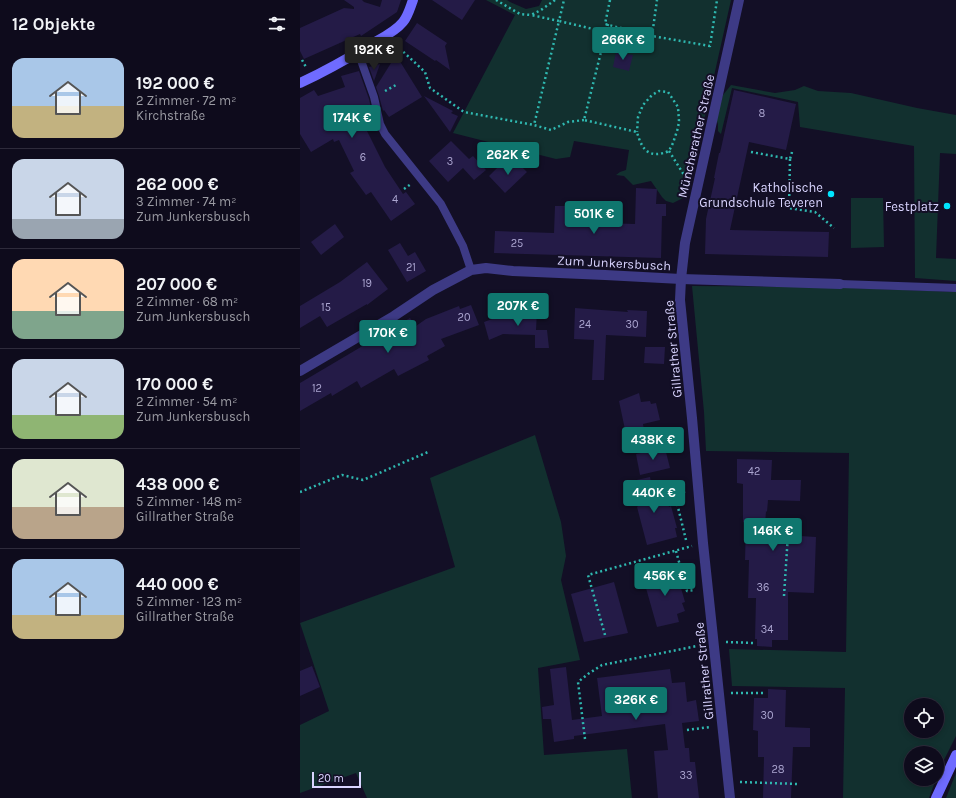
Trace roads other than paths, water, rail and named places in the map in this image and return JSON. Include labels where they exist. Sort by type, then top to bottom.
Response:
[{"type":"street","points":[[300,84],[386,36],[403,22],[409,12],[412,0]]},
{"type":"street","name":"Müncherather Straße","points":[[681,279],[685,243],[740,0]]},
{"type":"street","name":"Zum Junkersbusch","points":[[300,371],[394,316],[433,290],[471,270],[486,268],[513,271],[681,279],[840,284]]},
{"type":"street","name":"Gillrather Straße","points":[[681,279],[680,300],[703,543],[730,798]]},
{"type":"street","points":[[936,798],[956,755]]},
{"type":"lane","points":[[358,52],[374,96],[380,124],[385,134],[441,204],[463,246],[471,270]]},
{"type":"lane","name":"Zum Junkersbusch","points":[[840,284],[956,288]]},
{"type":"place","name":"Katholische Grundschule Teveren","points":[[831,194]]},
{"type":"place","name":"Festplatz","points":[[947,206]]}]
